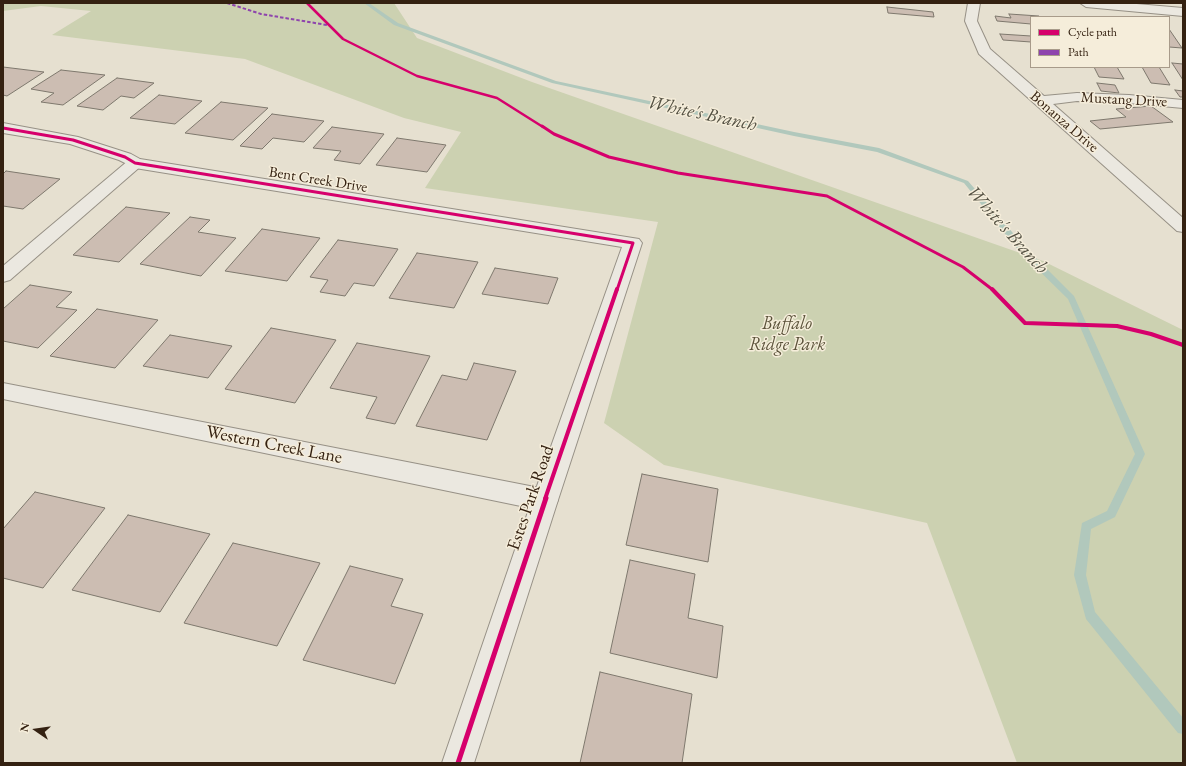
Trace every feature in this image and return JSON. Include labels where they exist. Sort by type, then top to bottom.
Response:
[{"type":"street","name":"Bonanza Drive","points":[[974,3],[971,21],[984,51],[1183,227]]},
{"type":"street","points":[[1086,3],[1112,4],[1183,12]]},
{"type":"street","name":"Mustang Drive","points":[[1040,101],[1077,97],[1129,99],[1183,104]]},
{"type":"street","name":"Bent Creek Drive","points":[[3,128],[73,140],[125,157],[135,163],[633,243]]},
{"type":"street","points":[[3,276],[135,163]]},
{"type":"street","name":"Estes Park Road","points":[[458,763],[545,500],[633,243]]},
{"type":"street","name":"Western Creek Lane","points":[[3,391],[545,500]]},
{"type":"green space","name":"Buffalo Ridge Park","points":[[3,3],[394,3],[417,38],[532,82],[1043,261],[1183,330],[1183,763],[1017,763],[927,523],[664,465],[604,423],[658,222],[425,188],[461,132],[404,118],[245,59],[52,35],[91,11],[41,6],[3,11]]},
{"type":"building","points":[[887,7],[933,12],[934,17],[888,13]]},
{"type":"building","points":[[1009,14],[1039,16],[1030,16],[1030,24],[997,21],[995,16],[1011,18]]},
{"type":"building","points":[[1170,30],[1182,48],[1170,47]]},
{"type":"building","points":[[1000,34],[1030,36],[1030,42],[1003,40]]},
{"type":"building","points":[[1172,63],[1183,64],[1183,80]]},
{"type":"building","points":[[3,67],[44,72],[7,96],[3,95]]},
{"type":"building","points":[[1094,68],[1118,68],[1124,79],[1099,77]]},
{"type":"building","points":[[1143,68],[1160,68],[1170,85],[1151,83]]},
{"type":"building","points":[[61,70],[105,75],[63,105],[41,102],[54,93],[31,89]]},
{"type":"building","points":[[117,78],[154,83],[134,98],[121,96],[103,110],[77,106]]},
{"type":"building","points":[[1097,83],[1115,85],[1119,93],[1101,91]]},
{"type":"building","points":[[1175,90],[1183,91],[1183,97],[1180,97]]},
{"type":"building","points":[[159,95],[202,101],[175,124],[130,118]]},
{"type":"building","points":[[221,102],[268,108],[233,140],[185,133]]},
{"type":"building","points":[[1151,106],[1173,122],[1100,129],[1090,121],[1126,117],[1116,109]]},
{"type":"building","points":[[272,114],[324,121],[304,142],[273,138],[262,149],[240,146]]},
{"type":"building","points":[[332,127],[384,134],[360,164],[334,160],[341,151],[313,148]]},
{"type":"building","points":[[397,138],[446,145],[427,172],[376,165]]},
{"type":"building","points":[[6,171],[60,179],[23,209],[3,206],[3,174]]},
{"type":"building","points":[[126,207],[170,213],[119,262],[73,255]]},
{"type":"building","points":[[190,217],[210,220],[198,232],[236,238],[201,276],[140,264]]},
{"type":"building","points":[[262,229],[320,238],[287,281],[225,271]]},
{"type":"building","points":[[338,240],[398,249],[374,286],[354,283],[345,296],[320,292],[328,280],[310,277]]},
{"type":"building","points":[[417,253],[478,262],[454,308],[389,298]]},
{"type":"building","points":[[495,268],[558,278],[548,304],[482,294]]},
{"type":"building","points":[[30,285],[72,292],[56,307],[77,310],[38,348],[3,341],[3,309]]},
{"type":"building","points":[[97,309],[158,320],[115,368],[50,356]]},
{"type":"building","points":[[271,328],[336,340],[295,403],[225,389]]},
{"type":"building","points":[[170,335],[232,346],[208,378],[143,366]]},
{"type":"building","points":[[357,343],[430,356],[395,424],[366,418],[377,397],[330,388]]},
{"type":"building","points":[[474,363],[516,371],[487,440],[416,426],[442,375],[467,380]]},
{"type":"building","points":[[642,474],[718,489],[708,562],[626,545]]},
{"type":"building","points":[[35,492],[105,508],[43,588],[3,578],[3,529]]},
{"type":"building","points":[[128,515],[210,534],[160,612],[72,590]]},
{"type":"building","points":[[233,543],[320,563],[277,646],[184,623]]},
{"type":"building","points":[[630,560],[695,574],[688,618],[723,626],[717,678],[610,653]]},
{"type":"building","points":[[350,566],[403,579],[391,606],[423,614],[395,684],[303,660]]},
{"type":"building","points":[[600,672],[692,694],[682,763],[580,763]]},
{"type":"waterway","name":"White's Branch","points":[[366,3],[396,24],[554,82],[794,134],[879,150],[966,182],[1022,249],[1071,298],[1140,454],[1111,514],[1086,526],[1080,575],[1090,615],[1183,728]]},
{"type":"marked path","points":[[227,3],[261,14],[327,25]]},
{"type":"cycle path","points":[[307,3],[343,39],[417,76],[497,98],[554,134],[609,157],[678,173],[827,196],[963,267],[996,292],[1025,323],[1117,326],[1151,334],[1183,345]]},
{"type":"cycle path","points":[[3,128],[73,140],[125,157],[135,163],[633,243],[545,500],[458,763]]}]
